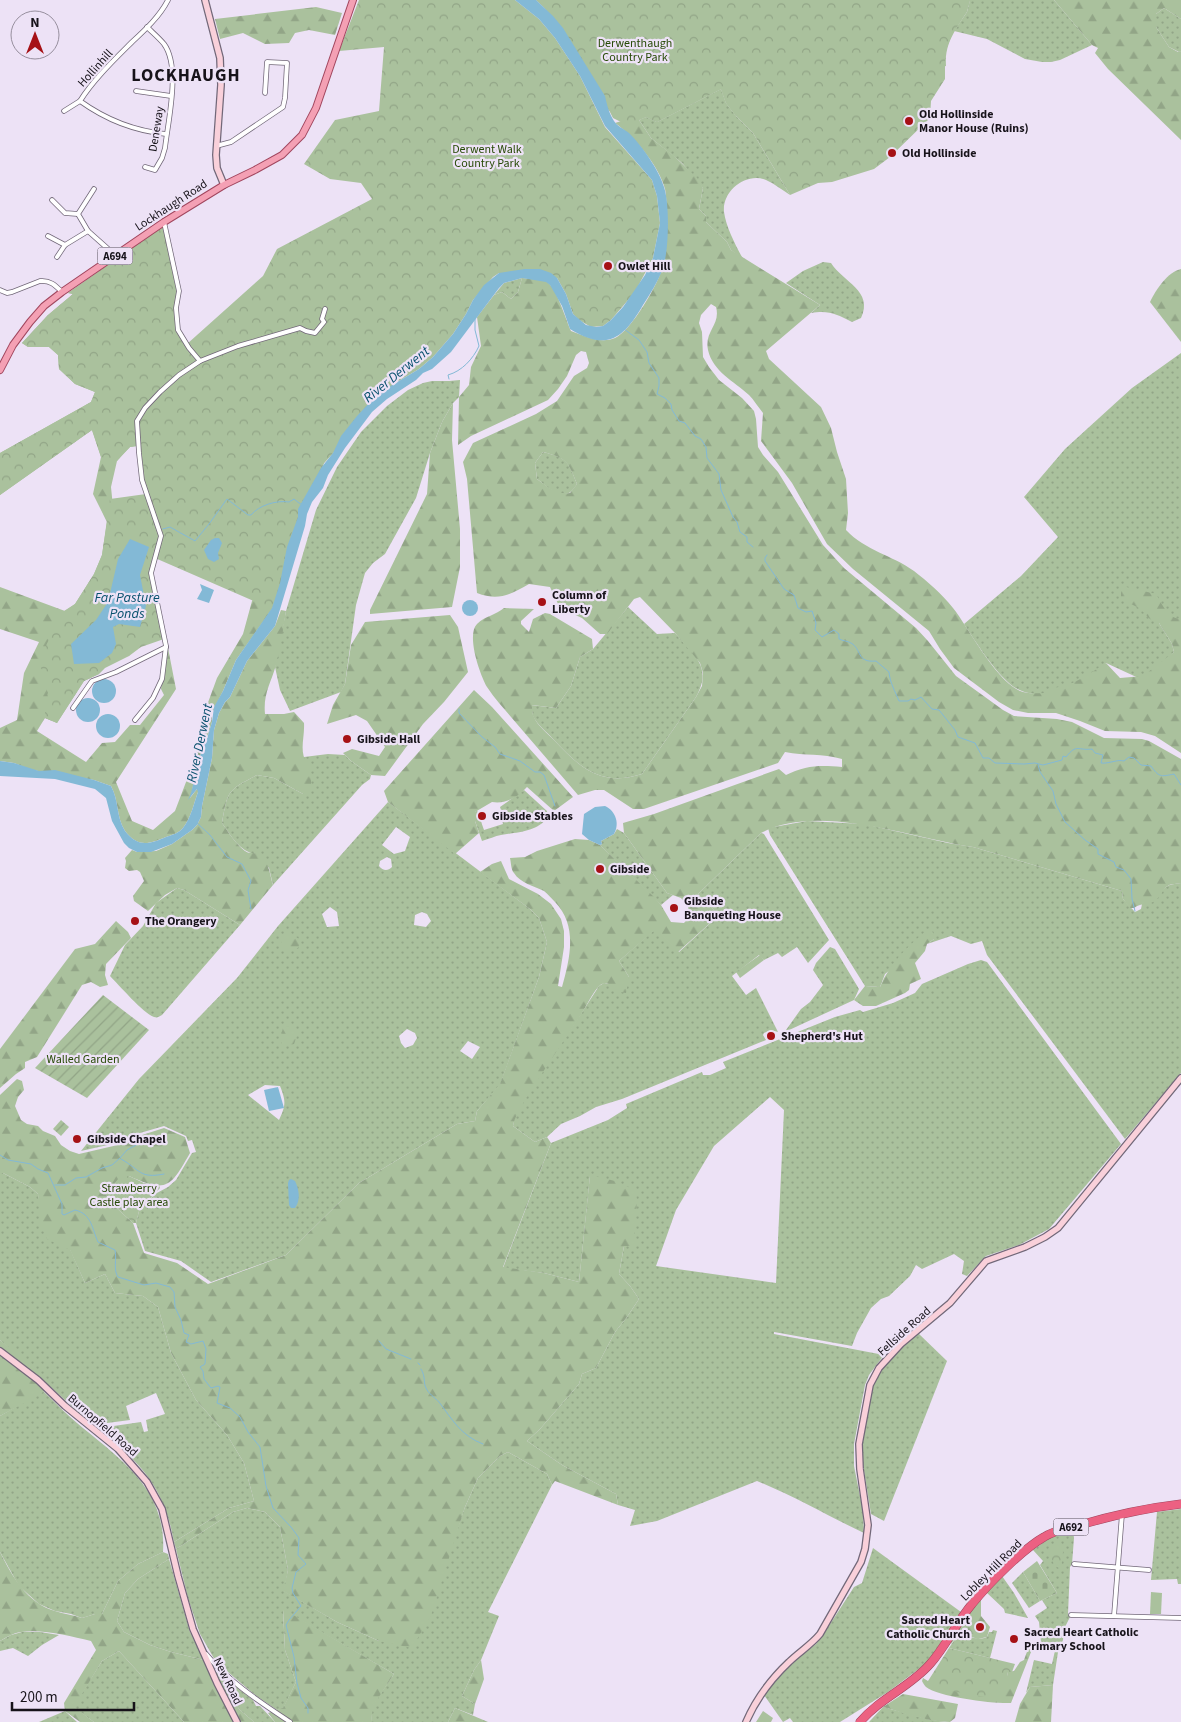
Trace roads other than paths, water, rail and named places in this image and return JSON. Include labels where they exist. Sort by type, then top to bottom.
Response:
[{"type":"highway","name":"Lobley Hill Road","points":[[860,1722],[876,1705],[930,1664],[974,1602],[1002,1572],[1045,1536],[1056,1531],[1122,1514],[1181,1504]]},
{"type":"main road","name":"Lockhaugh Road","points":[[0,370],[13,345],[30,322],[44,306],[62,292],[164,222],[224,185],[282,155],[302,134],[316,108],[353,0]]},
{"type":"street","name":"Hollinhill","points":[[166,134],[136,129],[97,113],[80,101],[93,83],[147,27],[168,0]]},
{"type":"street","points":[[205,0],[220,58],[221,85],[216,146],[217,168],[224,185]]},
{"type":"street","name":"Deneway","points":[[145,167],[155,170],[162,158],[173,76],[171,60],[164,45],[147,27]]},
{"type":"street","points":[[216,146],[231,142],[283,108],[287,63],[267,62],[265,93]]},
{"type":"street","points":[[136,91],[171,96]]},
{"type":"street","points":[[64,111],[80,101]]},
{"type":"street","points":[[78,214],[94,188]]},
{"type":"street","points":[[52,200],[65,213],[78,214]]},
{"type":"street","points":[[78,214],[88,231],[115,256]]},
{"type":"street","points":[[164,222],[179,291],[176,308],[178,330],[189,348],[199,359]]},
{"type":"street","points":[[57,257],[65,245],[88,231]]},
{"type":"street","points":[[48,236],[65,245]]},
{"type":"street","points":[[0,290],[8,293],[40,281],[45,281],[51,282],[62,292]]},
{"type":"street","points":[[135,720],[153,698],[162,679],[166,647],[151,573],[161,536],[142,480],[137,421],[145,408],[160,392],[199,359],[300,328],[306,332],[315,332],[324,322],[322,318],[326,310]]},
{"type":"street","points":[[73,708],[92,681],[116,672],[166,647]]},
{"type":"street","name":"Fellside Road","points":[[746,1722],[776,1674],[814,1642],[820,1634],[861,1562],[865,1549],[868,1525],[860,1469],[859,1444],[870,1385],[879,1368],[901,1344],[950,1303],[986,1261],[1025,1247],[1058,1228],[1181,1078]]},
{"type":"street","name":"Burnopfield Road","points":[[0,1351],[38,1380],[65,1406],[118,1450],[147,1482],[162,1509],[182,1593],[202,1648]]},
{"type":"street","points":[[1114,1616],[1122,1514]]},
{"type":"street","points":[[1074,1564],[1149,1570]]},
{"type":"street","points":[[1071,1615],[1181,1618]]},
{"type":"street","points":[[202,1648],[225,1674],[258,1701],[290,1722]]},
{"type":"street","name":"New Road","points":[[202,1648],[217,1683],[238,1722]]},
{"type":"water","points":[[515,0],[536,0],[563,28],[605,96],[608,109],[614,121],[634,138],[650,158],[658,173],[666,195],[668,217],[666,253],[660,275],[629,326],[613,338],[604,340],[594,340],[570,329],[562,306],[550,285],[546,282],[522,278],[504,283],[451,352],[432,369],[423,373],[372,412],[345,448],[328,475],[323,488],[312,502],[275,626],[247,661],[230,697],[219,713],[214,730],[212,758],[201,817],[197,825],[172,844],[151,852],[137,852],[124,843],[112,821],[106,798],[95,789],[55,779],[0,776],[0,761],[14,763],[39,771],[55,770],[111,786],[114,791],[122,826],[130,836],[139,842],[149,843],[180,831],[188,820],[198,792],[197,789],[188,800],[202,745],[206,742],[212,722],[214,707],[236,660],[272,608],[280,583],[287,547],[298,517],[298,509],[321,468],[333,453],[341,436],[357,416],[374,398],[419,369],[433,357],[453,334],[484,285],[499,273],[540,269],[551,273],[557,278],[566,294],[573,314],[586,325],[596,327],[603,326],[623,307],[645,275],[653,258],[660,223],[657,196],[652,180],[605,126],[580,76],[555,38],[539,19]]},
{"type":"water","points":[[219,538],[222,543],[218,553],[219,559],[214,562],[208,559],[204,550],[211,540]]},
{"type":"water","name":"Far Pasture Ponds","points":[[130,539],[149,547],[140,575],[146,606],[140,627],[119,624],[113,627],[116,644],[112,653],[99,663],[74,664],[71,644],[96,620],[108,602],[118,559]]},
{"type":"water","points":[[200,584],[214,590],[209,603],[197,599],[202,590]]},
{"type":"water","points":[[470,600],[476,602],[478,608],[476,614],[470,616],[464,614],[462,608],[464,602]]},
{"type":"water","points":[[104,679],[113,682],[116,691],[113,700],[104,703],[95,700],[92,691],[95,682]]},
{"type":"water","points":[[88,698],[97,701],[100,710],[97,719],[88,722],[79,719],[76,710],[79,701]]},
{"type":"water","points":[[108,714],[117,717],[120,726],[117,735],[108,738],[99,735],[96,726],[99,717]]},
{"type":"water","points":[[605,806],[614,814],[617,826],[614,834],[601,841],[602,844],[600,845],[582,834],[584,814],[595,807]]},
{"type":"water","points":[[278,1087],[284,1108],[269,1111],[264,1090]]},
{"type":"water","points":[[291,1179],[295,1181],[299,1198],[295,1208],[291,1208],[289,1205],[288,1183]]},
{"type":"waterway","points":[[449,379],[448,375],[458,371],[466,364],[479,346],[475,330],[475,319]]},
{"type":"waterway","points":[[624,329],[639,340],[647,352],[649,363],[659,378],[657,394],[671,404],[672,410],[679,421],[685,423],[695,436],[701,439],[706,447],[707,458],[719,474],[721,490],[740,532],[747,537],[747,542],[753,547]]},
{"type":"waterway","points":[[163,529],[170,527],[195,541],[227,499],[248,515],[251,515],[263,506],[289,502],[294,499],[303,505]]},
{"type":"waterway","points":[[767,555],[765,561],[784,589],[794,595],[798,608],[806,612],[812,611],[816,623],[815,630],[822,637],[834,630],[839,634],[839,639],[850,642],[862,658],[876,661],[889,672],[899,701],[915,700],[921,697],[932,709],[939,710],[955,730],[958,737],[975,743],[983,758],[989,758],[995,763],[1035,763],[1043,765],[1062,760],[1063,756],[1066,757],[1078,748],[1092,749],[1095,753],[1103,755],[1101,763],[1124,761],[1129,757],[1134,758],[1141,765],[1151,766],[1160,775],[1174,774],[1181,785]]},
{"type":"waterway","points":[[459,709],[459,713],[500,754],[520,761],[535,772],[540,772],[544,775],[555,806]]},
{"type":"waterway","points":[[1038,765],[1040,772],[1053,791],[1056,804],[1065,822],[1098,849],[1098,854],[1114,862],[1116,867],[1124,870],[1131,879],[1135,911]]},
{"type":"waterway","points":[[197,823],[210,835],[227,857],[242,864],[251,881],[248,890],[251,909]]},
{"type":"waterway","points":[[55,1185],[65,1185],[76,1178],[86,1177],[112,1165],[127,1150],[154,1137]]},
{"type":"waterway","points":[[0,1155],[8,1160],[31,1164],[48,1173],[62,1204],[62,1214],[64,1215],[75,1210],[81,1212],[91,1223],[98,1242],[115,1250],[118,1277],[144,1285],[156,1283],[170,1287],[174,1292],[175,1307],[184,1333],[189,1335],[186,1342],[191,1344],[203,1341],[206,1349],[205,1364],[200,1367],[203,1371],[204,1379],[211,1388],[220,1387],[217,1403],[230,1408],[240,1417],[248,1432],[260,1447],[266,1486],[273,1508],[299,1538],[298,1555],[306,1564],[296,1572],[292,1588],[301,1606],[286,1625],[294,1657],[297,1683],[301,1698],[308,1708],[308,1713]]},
{"type":"waterway","points":[[121,1159],[145,1174],[164,1174]]},
{"type":"waterway","points":[[379,1341],[386,1349],[411,1359]]},
{"type":"waterway","points":[[421,1369],[428,1392],[439,1402],[463,1432],[475,1441],[483,1444]]},
{"type":"place","name":"Old Hollinside Manor House (Ruins)","points":[[909,121]]},
{"type":"place","name":"Old Hollinside","points":[[892,153]]},
{"type":"place","name":"Owlet Hill","points":[[608,266]]},
{"type":"place","name":"Column of Liberty","points":[[542,602]]},
{"type":"place","name":"Gibside Hall","points":[[347,739]]},
{"type":"place","name":"Gibside Stables","points":[[482,816]]},
{"type":"place","name":"Gibside","points":[[600,869]]},
{"type":"place","name":"Gibside Banqueting House","points":[[674,908]]},
{"type":"place","name":"The Orangery","points":[[135,921]]},
{"type":"place","name":"Shepherd's Hut","points":[[771,1036]]},
{"type":"place","name":"Gibside Chapel","points":[[77,1139]]},
{"type":"place","name":"Sacred Heart Catholic Church","points":[[980,1627]]},
{"type":"place","name":"Sacred Heart Catholic Primary School","points":[[1014,1639]]},
{"type":"district","name":"LOCKHAUGH","points":[[186,75]]},
{"type":"park label","name":"Derwenthaugh Country Park","points":[[635,50]]},
{"type":"park label","name":"Derwent Walk Country Park","points":[[487,156]]},
{"type":"park label","name":"Walled Garden","points":[[83,1059]]},
{"type":"park label","name":"Strawberry Castle play area","points":[[129,1195]]},
{"type":"water label","name":"River Derwent","points":[[396,374]]},
{"type":"water label","name":"River Derwent","points":[[199,743]]}]
